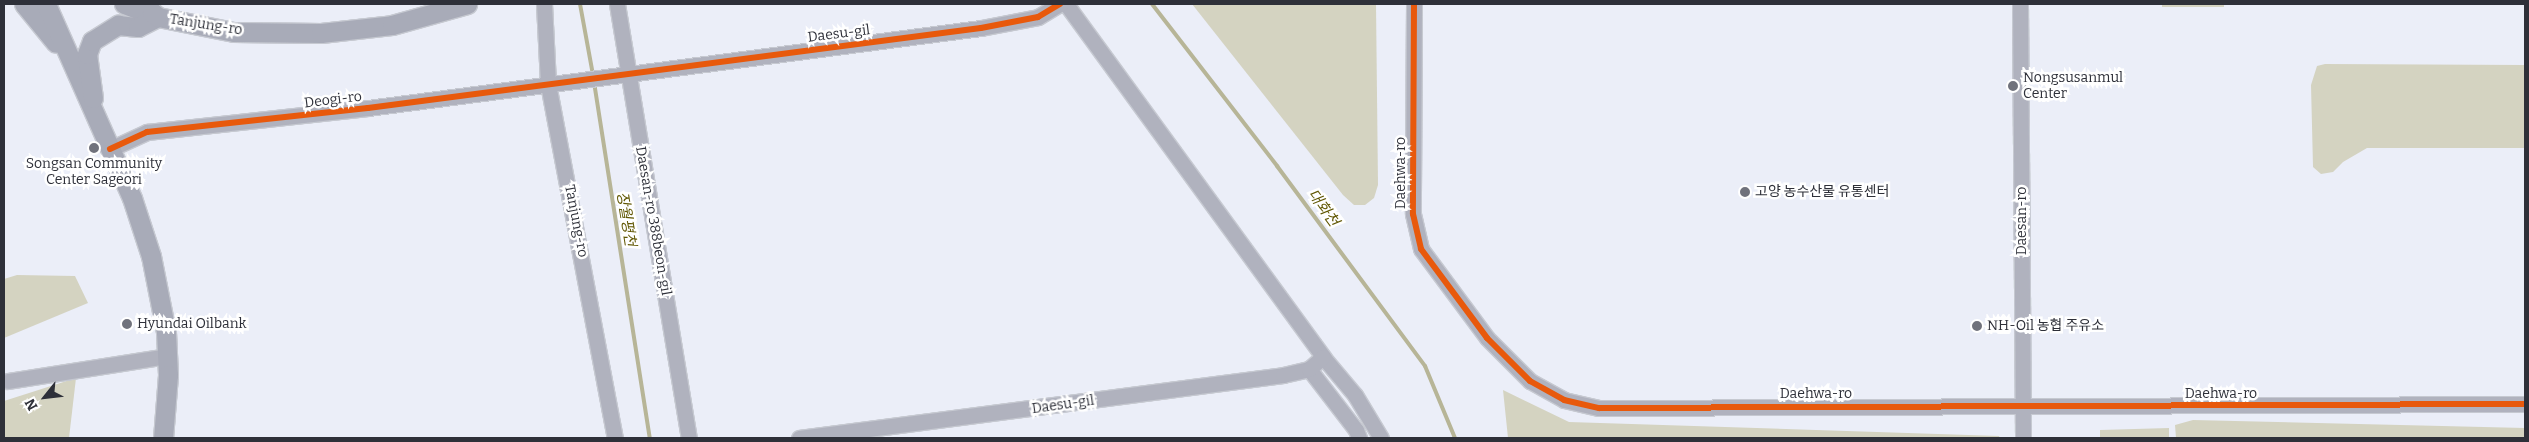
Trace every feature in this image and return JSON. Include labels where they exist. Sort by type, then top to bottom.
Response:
[{"type":"main road","points":[[24,4],[73,64]]},
{"type":"main road","points":[[46,4],[110,149],[152,256],[160,293],[167,356],[163,438]]},
{"type":"main road","name":"Tanjung-ro","points":[[124,4],[158,17],[234,32],[321,32],[392,24],[467,4]]},
{"type":"main road","points":[[93,111],[87,54],[92,42],[118,25],[138,27],[158,17],[140,4]]},
{"type":"street","name":"Tanjung-ro","points":[[544,4],[555,83],[615,438]]},
{"type":"street","name":"Daesan-ro 388beon-gil","points":[[617,4],[622,74],[689,438]]},
{"type":"street","name":"Daesu-gil","points":[[555,83],[981,28],[1038,17],[1060,4]]},
{"type":"street","points":[[1066,4],[1323,357],[1355,395],[1380,438]]},
{"type":"street","name":"Daehwa-ro","points":[[1414,4],[1413,214],[1421,249],[1487,338],[1530,381],[1564,400],[1598,408],[2525,404]]},
{"type":"street","name":"Daesan-ro","points":[[2020,4],[2023,438]]},
{"type":"street","name":"Deogi-ro","points":[[110,149],[147,132],[187,130],[555,83]]},
{"type":"street","points":[[8,381],[167,356]]},
{"type":"street","points":[[1323,357],[1309,369],[1356,430],[1358,438]]},
{"type":"street","name":"Daesu-gil","points":[[799,438],[1195,387],[1309,369]]},
{"type":"green space","points":[[1192,4],[1376,4],[1378,185],[1374,198],[1365,205],[1354,205],[1343,195]]},
{"type":"green space","points":[[2162,4],[2224,4],[2224,7],[2162,7]]},
{"type":"green space","points":[[2325,64],[2525,65],[2525,148],[2367,148],[2343,162],[2333,172],[2321,174],[2313,167],[2311,85],[2317,66]]},
{"type":"green space","points":[[17,275],[75,276],[88,303],[4,338],[4,279]]},
{"type":"green space","points":[[76,378],[69,438],[4,438],[4,401]]},
{"type":"green space","points":[[1503,390],[1569,422],[1999,436],[2000,438],[1508,438]]},
{"type":"green space","points":[[2193,420],[2525,428],[2525,438],[2176,438],[2175,425]]},
{"type":"green space","points":[[2169,428],[2169,438],[2100,438],[2100,430]]},
{"type":"waterway","name":"장월평천","points":[[580,4],[593,75]]},
{"type":"waterway","name":"대화천","points":[[1152,4],[1277,166],[1425,366],[1455,438]]},
{"type":"waterway","name":"장월평천","points":[[594,82],[650,438]]},
{"type":"cycle path","points":[[110,149],[147,132],[368,108],[981,28],[1038,17],[1060,4]]},
{"type":"cycle path","points":[[1414,4],[1413,214],[1421,249],[1487,338],[1530,381],[1564,400],[1599,408],[2525,404]]},
{"type":"place","name":"Nongsusanmul Center","points":[[2013,86]]},
{"type":"place","name":"Songsan Community Center Sageori","points":[[94,148]]},
{"type":"place","name":"고양 농수산물 유통센터","points":[[1745,192]]},
{"type":"place","name":"Hyundai Oilbank","points":[[127,324]]},
{"type":"place","name":"NH-Oil 농협 주유소","points":[[1977,326]]}]
